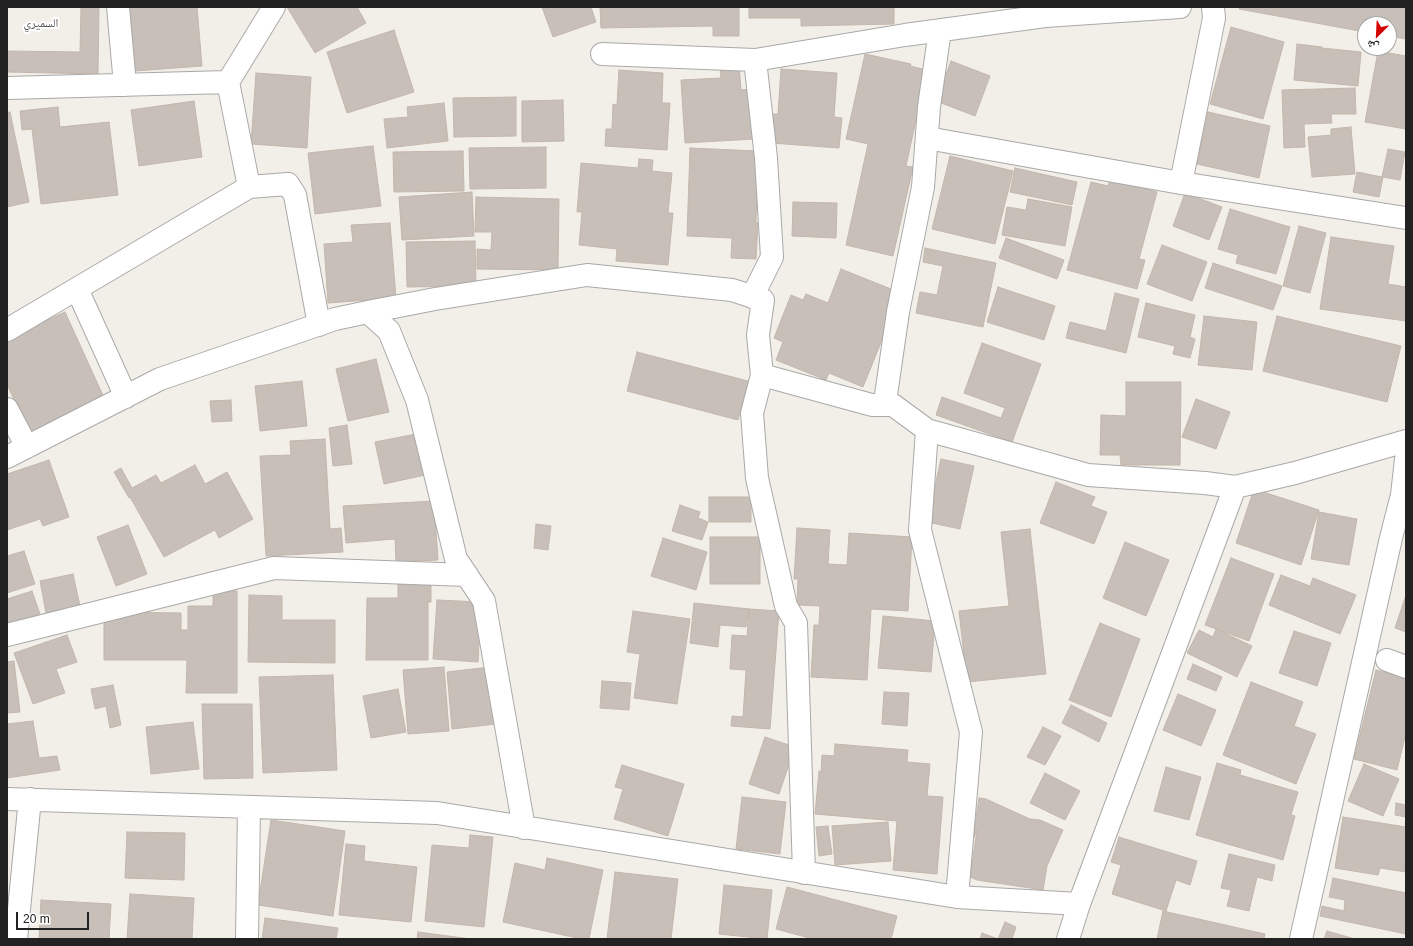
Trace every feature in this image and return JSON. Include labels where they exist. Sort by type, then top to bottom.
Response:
[{"type":"street","points":[[118,7],[125,85]]},
{"type":"street","points":[[249,187],[228,82],[274,7]]},
{"type":"street","points":[[602,54],[755,60],[940,30],[1045,16],[1180,7]]},
{"type":"street","points":[[1181,183],[1214,18],[1213,7]]},
{"type":"street","points":[[882,405],[886,395],[898,312],[923,187],[929,107],[940,30]]},
{"type":"street","points":[[752,296],[772,257],[766,158],[755,60]]},
{"type":"street","points":[[7,88],[228,82]]},
{"type":"street","points":[[927,138],[1181,183],[1406,218]]},
{"type":"street","points":[[7,330],[249,187],[288,184],[295,195],[319,325]]},
{"type":"street","points":[[7,457],[160,379],[335,319],[368,312],[435,299],[587,275],[732,290],[763,300],[758,335],[762,375],[752,413],[757,478],[786,606],[796,623],[804,873]]},
{"type":"street","points":[[78,289],[126,397]]},
{"type":"street","points":[[368,312],[388,331],[417,400],[456,559],[484,601],[524,828]]},
{"type":"street","points":[[762,375],[872,405],[893,405],[927,430],[1088,475],[1205,483],[1235,487],[1295,473],[1406,441]]},
{"type":"street","points":[[7,408],[27,447]]},
{"type":"street","points":[[927,430],[920,530],[971,732],[956,897]]},
{"type":"street","points":[[1302,939],[1399,539],[1406,459]]},
{"type":"street","points":[[1068,939],[1079,904],[1235,487]]},
{"type":"street","points":[[7,636],[274,568],[467,575]]},
{"type":"street","points":[[7,799],[437,814],[956,897],[1079,904]]},
{"type":"street","points":[[16,939],[30,800]]},
{"type":"street","points":[[247,939],[249,807]]},
{"type":"building","points":[[81,7],[99,7],[98,74],[7,72],[7,51],[80,52]]},
{"type":"building","points":[[130,7],[197,7],[202,66],[135,71]]},
{"type":"building","points":[[287,7],[357,7],[366,23],[315,53]]},
{"type":"building","points":[[542,7],[591,7],[596,22],[553,37]]},
{"type":"building","points":[[600,7],[739,7],[739,36],[713,36],[713,26],[601,28]]},
{"type":"building","points":[[749,7],[894,7],[894,24],[801,26],[801,18],[749,18]]},
{"type":"building","points":[[1240,7],[1406,7],[1406,39],[1397,37],[1397,16],[1357,16],[1357,31],[1239,9]]},
{"type":"building","points":[[1231,27],[1284,42],[1263,119],[1210,104]]},
{"type":"building","points":[[394,30],[414,92],[347,113],[327,52]]},
{"type":"building","points":[[1297,44],[1357,52],[1357,56],[1361,56],[1358,86],[1294,80]]},
{"type":"building","points":[[865,54],[911,64],[910,66],[927,70],[906,166],[913,167],[893,256],[846,245],[868,144],[846,139]]},
{"type":"building","points":[[1397,54],[1406,56],[1406,129],[1365,122],[1377,56],[1397,56]]},
{"type":"building","points":[[951,61],[990,76],[975,116],[936,101]]},
{"type":"building","points":[[739,64],[741,90],[751,89],[754,139],[685,143],[681,80],[721,78],[720,65]]},
{"type":"building","points":[[781,69],[837,73],[834,117],[842,118],[839,148],[771,143],[773,114],[778,114]]},
{"type":"building","points":[[619,70],[663,73],[662,103],[670,103],[667,150],[605,146],[606,129],[612,129],[613,104],[617,105]]},
{"type":"building","points":[[256,73],[311,77],[307,148],[251,144]]},
{"type":"building","points":[[1355,88],[1356,114],[1331,114],[1332,123],[1304,124],[1305,147],[1284,148],[1282,90]]},
{"type":"building","points":[[516,97],[516,136],[454,137],[453,98]]},
{"type":"building","points":[[563,100],[564,141],[522,142],[522,101]]},
{"type":"building","points":[[194,101],[202,157],[139,166],[131,110]]},
{"type":"building","points":[[444,103],[448,141],[387,148],[384,119],[408,117],[407,107]]},
{"type":"building","points":[[58,107],[60,127],[109,122],[118,195],[41,204],[32,129],[22,130],[20,111]]},
{"type":"building","points":[[10,112],[29,202],[7,207],[7,113]]},
{"type":"building","points":[[1208,112],[1270,126],[1259,178],[1197,164]]},
{"type":"building","points":[[1351,127],[1355,174],[1312,177],[1308,137],[1331,135],[1331,129]]},
{"type":"building","points":[[373,146],[381,206],[315,214],[308,153]]},
{"type":"building","points":[[546,147],[546,188],[470,189],[469,148]]},
{"type":"building","points":[[690,148],[758,151],[756,223],[758,223],[756,259],[731,258],[732,238],[687,236]]},
{"type":"building","points":[[1388,149],[1405,152],[1400,180],[1383,177],[1379,197],[1353,192],[1357,172],[1382,177]]},
{"type":"building","points":[[463,151],[464,191],[394,192],[393,152]]},
{"type":"building","points":[[950,156],[1013,171],[995,244],[932,229]]},
{"type":"building","points":[[639,159],[653,160],[652,171],[672,173],[668,213],[673,213],[668,265],[616,261],[617,249],[579,245],[582,212],[577,212],[581,163],[638,168]]},
{"type":"building","points":[[1015,168],[1077,182],[1072,205],[1010,192]]},
{"type":"building","points":[[1110,179],[1157,192],[1139,259],[1145,260],[1137,289],[1067,270],[1091,182],[1108,186]]},
{"type":"building","points":[[472,192],[474,236],[402,240],[399,197]]},
{"type":"building","points":[[1185,193],[1222,207],[1209,240],[1173,226]]},
{"type":"building","points":[[476,197],[559,199],[558,270],[477,269],[477,249],[491,250],[492,232],[475,232]]},
{"type":"building","points":[[1028,199],[1072,207],[1065,246],[1002,235],[1007,207],[1026,210]]},
{"type":"building","points":[[793,202],[837,203],[836,238],[792,236]]},
{"type":"building","points":[[1230,209],[1290,227],[1276,274],[1236,263],[1238,255],[1218,249]]},
{"type":"building","points":[[390,223],[396,298],[328,303],[324,244],[353,242],[351,225]]},
{"type":"building","points":[[1299,226],[1326,233],[1310,293],[1283,286]]},
{"type":"building","points":[[1331,237],[1394,246],[1388,284],[1406,287],[1406,321],[1320,309]]},
{"type":"building","points":[[1006,238],[1064,260],[1057,279],[999,258]]},
{"type":"building","points":[[475,241],[476,286],[407,287],[406,242]]},
{"type":"building","points":[[1162,245],[1207,262],[1192,301],[1147,284]]},
{"type":"building","points":[[925,248],[996,263],[983,327],[916,313],[920,292],[937,295],[943,266],[923,262]]},
{"type":"building","points":[[1213,263],[1282,286],[1273,310],[1205,288]]},
{"type":"building","points":[[841,269],[901,293],[863,387],[829,373],[826,380],[776,360],[783,342],[774,338],[791,295],[803,300],[806,294],[828,303]]},
{"type":"building","points":[[998,287],[1055,306],[1044,340],[987,322]]},
{"type":"building","points":[[1115,293],[1139,299],[1126,353],[1066,338],[1070,322],[1106,331]]},
{"type":"building","points":[[1146,303],[1195,315],[1190,337],[1195,339],[1190,358],[1173,354],[1175,346],[1138,337]]},
{"type":"building","points":[[65,312],[106,402],[30,436],[7,384],[7,338]]},
{"type":"building","points":[[1204,316],[1257,322],[1252,370],[1198,365]]},
{"type":"building","points":[[1277,316],[1401,346],[1387,402],[1263,371]]},
{"type":"building","points":[[982,343],[1041,364],[1012,442],[936,415],[942,397],[1001,418],[1005,408],[964,393]]},
{"type":"building","points":[[637,352],[748,381],[738,420],[627,391]]},
{"type":"building","points":[[376,359],[389,412],[348,421],[336,369]]},
{"type":"building","points":[[302,381],[307,426],[260,431],[255,386]]},
{"type":"building","points":[[1126,382],[1181,382],[1180,465],[1121,465],[1120,455],[1100,455],[1101,415],[1126,416]]},
{"type":"building","points":[[1196,399],[1230,412],[1216,449],[1182,437]]},
{"type":"building","points":[[231,400],[232,421],[212,422],[210,401]]},
{"type":"building","points":[[347,425],[352,464],[333,466],[329,428]]},
{"type":"building","points":[[416,434],[425,475],[384,484],[375,442]]},
{"type":"building","points":[[325,439],[330,529],[341,528],[343,552],[266,556],[260,456],[291,455],[290,441]]},
{"type":"building","points":[[941,459],[974,466],[960,529],[927,522]]},
{"type":"building","points":[[49,460],[69,517],[43,526],[40,519],[7,530],[7,474]]},
{"type":"building","points":[[195,465],[205,484],[227,472],[253,519],[219,538],[215,530],[164,557],[114,472],[121,468],[132,488],[156,475],[161,483]]},
{"type":"building","points":[[1056,482],[1095,497],[1091,506],[1107,512],[1094,544],[1040,523]]},
{"type":"building","points":[[1254,489],[1319,510],[1301,565],[1236,543]]},
{"type":"building","points":[[709,497],[751,497],[751,522],[709,522]]},
{"type":"building","points":[[434,501],[438,560],[396,562],[395,539],[346,543],[343,506]]},
{"type":"building","points":[[680,505],[700,512],[698,518],[708,522],[702,540],[672,531]]},
{"type":"building","points":[[1319,512],[1357,519],[1349,565],[1311,559]]},
{"type":"building","points":[[536,524],[551,526],[548,550],[534,548]]},
{"type":"building","points":[[128,525],[147,574],[116,586],[97,537]]},
{"type":"building","points":[[797,528],[830,530],[828,564],[847,565],[849,533],[912,537],[908,611],[871,609],[867,680],[811,677],[814,625],[819,625],[820,606],[797,605],[798,579],[794,579]]},
{"type":"building","points":[[1030,529],[1046,674],[967,682],[959,611],[1009,606],[1001,532]]},
{"type":"building","points":[[710,537],[760,537],[760,584],[710,584]]},
{"type":"building","points":[[663,538],[707,552],[696,590],[651,576]]},
{"type":"building","points":[[1125,542],[1169,560],[1146,616],[1103,598]]},
{"type":"building","points":[[24,551],[35,584],[7,593],[7,556]]},
{"type":"building","points":[[1231,558],[1274,574],[1249,641],[1205,625]]},
{"type":"building","points":[[73,574],[80,606],[46,613],[40,581]]},
{"type":"building","points":[[1281,575],[1310,586],[1313,578],[1356,595],[1340,634],[1269,605]]},
{"type":"building","points":[[398,584],[431,584],[431,602],[428,602],[428,660],[366,660],[367,598],[398,598]]},
{"type":"building","points":[[32,591],[40,614],[9,625],[7,619],[7,599]]},
{"type":"building","points":[[213,591],[237,591],[237,693],[186,693],[187,660],[104,660],[104,612],[181,613],[181,630],[188,630],[188,606],[213,606]]},
{"type":"building","points":[[249,595],[282,596],[282,620],[335,620],[335,663],[248,662]]},
{"type":"building","points":[[1406,595],[1406,632],[1395,628]]},
{"type":"building","points":[[437,600],[481,602],[478,662],[433,659]]},
{"type":"building","points":[[694,603],[749,609],[746,627],[720,625],[718,647],[690,643]]},
{"type":"building","points":[[749,609],[779,611],[770,729],[731,726],[732,716],[743,717],[746,670],[730,669],[732,635],[747,636]]},
{"type":"building","points":[[633,611],[690,619],[677,704],[634,698],[640,654],[627,652]]},
{"type":"building","points":[[883,616],[935,621],[931,672],[878,668]]},
{"type":"building","points":[[1100,623],[1140,639],[1111,717],[1069,700]]},
{"type":"building","points":[[1216,629],[1252,646],[1237,677],[1187,653],[1199,630],[1213,637]]},
{"type":"building","points":[[1294,631],[1331,643],[1317,686],[1279,673]]},
{"type":"building","points":[[67,635],[77,662],[56,669],[65,693],[33,704],[14,653]]},
{"type":"building","points":[[14,661],[20,712],[7,713],[7,662]]},
{"type":"building","points":[[1193,664],[1222,677],[1216,691],[1187,679]]},
{"type":"building","points":[[444,667],[449,731],[408,734],[403,670]]},
{"type":"building","points":[[490,667],[496,724],[452,729],[447,672]]},
{"type":"building","points":[[1376,670],[1406,678],[1406,733],[1397,770],[1354,759]]},
{"type":"building","points":[[333,675],[337,770],[263,773],[259,677]]},
{"type":"building","points":[[602,681],[631,683],[629,710],[600,708]]},
{"type":"building","points":[[1251,682],[1303,702],[1294,726],[1316,734],[1296,784],[1223,755]]},
{"type":"building","points":[[113,685],[121,725],[110,728],[106,706],[95,709],[91,689]]},
{"type":"building","points":[[398,689],[406,732],[371,738],[363,696]]},
{"type":"building","points":[[884,692],[909,693],[907,726],[882,724]]},
{"type":"building","points":[[1178,694],[1216,710],[1201,746],[1163,730]]},
{"type":"building","points":[[202,704],[252,704],[253,778],[204,779]]},
{"type":"building","points":[[1071,705],[1107,723],[1099,742],[1062,723]]},
{"type":"building","points":[[33,721],[39,758],[57,756],[60,770],[7,778],[7,724]]},
{"type":"building","points":[[193,722],[199,769],[151,774],[146,727]]},
{"type":"building","points":[[1043,727],[1061,736],[1045,765],[1027,757]]},
{"type":"building","points":[[765,737],[795,747],[779,794],[749,784]]},
{"type":"building","points":[[835,744],[908,750],[907,762],[930,764],[927,796],[943,797],[937,874],[893,870],[897,821],[815,814],[822,755],[834,756]]},
{"type":"building","points":[[1217,763],[1241,770],[1240,775],[1298,792],[1291,815],[1295,816],[1283,860],[1196,835]]},
{"type":"building","points":[[1364,764],[1399,779],[1383,816],[1348,801]]},
{"type":"building","points":[[622,765],[684,784],[668,836],[614,819],[623,789],[615,787]]},
{"type":"building","points":[[1166,767],[1201,777],[1189,820],[1154,811]]},
{"type":"building","points":[[1045,773],[1080,791],[1065,820],[1030,803]]},
{"type":"building","points":[[742,797],[786,802],[780,854],[736,849]]},
{"type":"building","points":[[979,798],[986,799],[1030,819],[1040,820],[1063,830],[1047,866],[1043,890],[977,880],[970,877],[977,830],[973,840]]},
{"type":"building","points":[[1396,803],[1406,805],[1406,817],[1395,815]]},
{"type":"building","points":[[1343,817],[1406,827],[1406,872],[1380,868],[1378,875],[1335,868]]},
{"type":"building","points":[[271,820],[345,831],[333,916],[258,905]]},
{"type":"building","points":[[888,822],[891,861],[835,865],[832,826]]},
{"type":"building","points":[[828,826],[832,854],[819,856],[816,827]]},
{"type":"building","points":[[127,832],[185,833],[184,880],[125,878]]},
{"type":"building","points":[[470,835],[493,837],[484,927],[425,921],[432,845],[469,848]]},
{"type":"building","points":[[1119,837],[1197,861],[1190,885],[1176,880],[1166,911],[1112,894],[1121,865],[1111,862]]},
{"type":"building","points":[[346,844],[365,846],[364,861],[417,867],[411,922],[339,915]]},
{"type":"building","points":[[1229,854],[1275,865],[1272,881],[1257,877],[1249,911],[1227,906],[1231,890],[1221,888]]},
{"type":"building","points":[[547,858],[603,870],[589,939],[582,939],[503,922],[515,863],[545,870]]},
{"type":"building","points":[[615,872],[678,879],[671,939],[607,939]]},
{"type":"building","points":[[1333,878],[1406,893],[1406,934],[1320,916],[1322,906],[1344,911],[1345,900],[1329,897]]},
{"type":"building","points":[[724,885],[772,890],[767,939],[719,934]]},
{"type":"building","points":[[787,887],[897,916],[891,939],[813,939],[776,929]]},
{"type":"building","points":[[130,894],[194,898],[192,939],[127,939]]},
{"type":"building","points":[[41,900],[111,904],[109,939],[39,939]]},
{"type":"building","points":[[1163,911],[1265,934],[1264,939],[1157,939]]},
{"type":"building","points":[[265,918],[338,928],[336,939],[262,939]]},
{"type":"building","points":[[1005,922],[1016,927],[1012,939],[998,939]]},
{"type":"building","points":[[1327,931],[1355,939],[1324,939]]},
{"type":"building","points":[[418,932],[471,939],[417,939]]},
{"type":"building","points":[[982,933],[998,939],[980,939]]},
{"type":"district","name":"السميري","points":[[41,24]]}]
